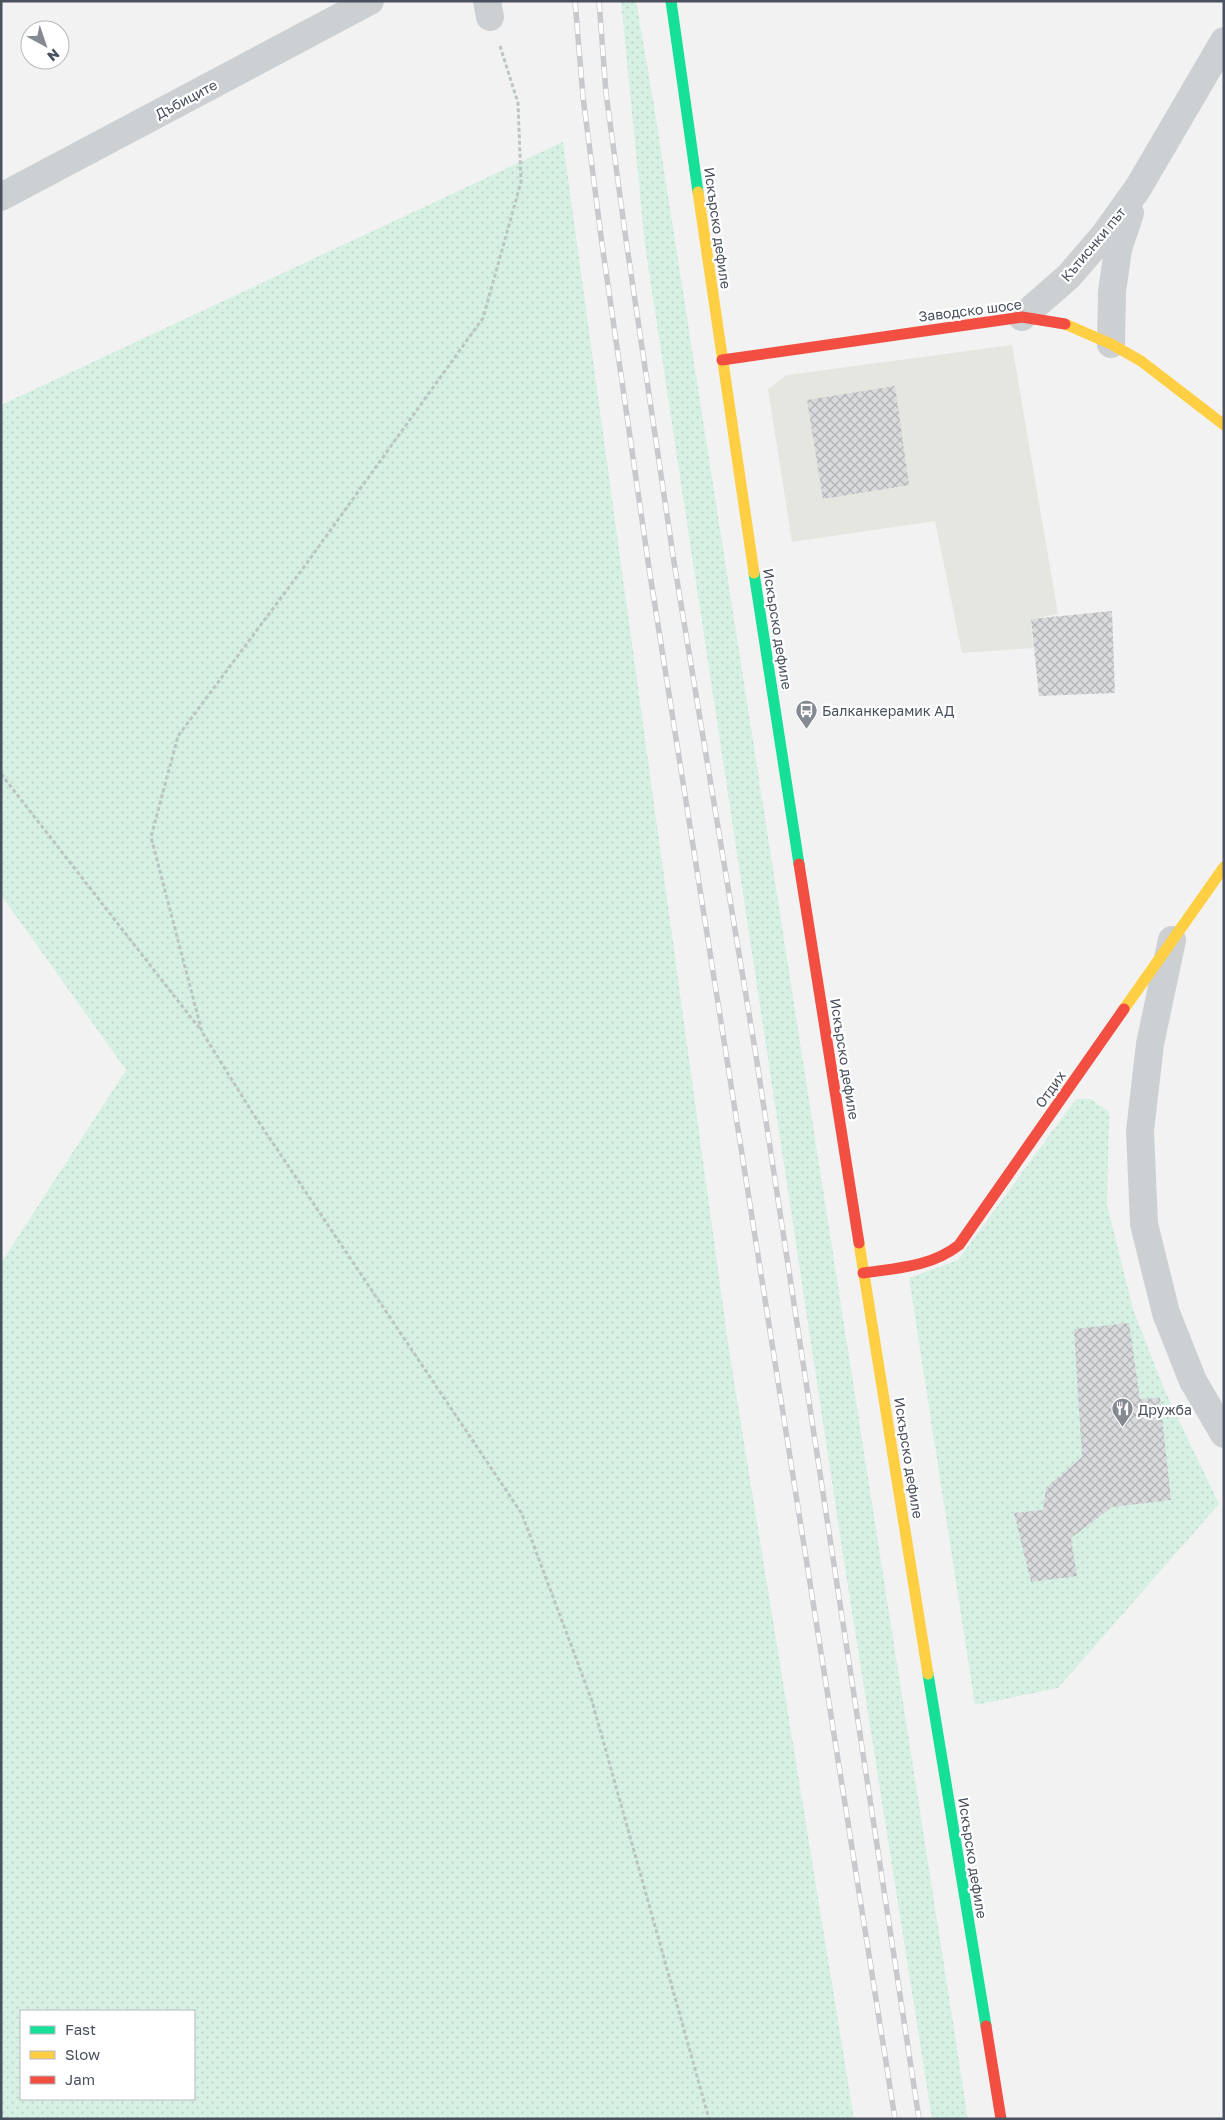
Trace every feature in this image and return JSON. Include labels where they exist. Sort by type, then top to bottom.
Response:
[{"type":"main road","name":"Искърско дефиле","points":[[671,1],[722,360],[863,1273],[1000,2119]]},
{"type":"main road","name":"Заводско шосе","points":[[722,360],[1022,316],[1071,325],[1111,344],[1140,361],[1224,425]]},
{"type":"main road","name":"Отдих","points":[[863,1273],[937,1260],[949,1254],[959,1245],[1224,867]]},
{"type":"street","name":"Дъбиците","points":[[1,197],[370,1]]},
{"type":"street","name":"Кътиснки път","points":[[1022,316],[1069,276],[1105,234],[1138,188],[1224,41]]},
{"type":"street","name":"Кътиснки път","points":[[1111,344],[1112,292],[1118,249],[1138,188]]},
{"type":"street","points":[[1172,940],[1150,1044],[1140,1131],[1144,1224],[1166,1313],[1193,1381],[1224,1434]]},
{"type":"path","points":[[202,1032],[151,837],[178,736],[304,567],[483,318],[521,182],[518,103],[489,9]]},
{"type":"path","points":[[1,774],[202,1032],[252,1112],[522,1514],[592,1701],[709,2119]]},
{"type":"shaded area","points":[[1012,345],[1058,614],[1031,619],[1033,648],[962,653],[935,521],[792,542],[768,389],[787,375]]},
{"type":"green space","points":[[621,1],[636,1],[654,106],[968,2119],[932,2119],[842,1548],[645,245]]},
{"type":"green space","points":[[563,142],[729,1350],[854,2119],[1,2119],[1,1263],[126,1070],[1,895],[1,405]]},
{"type":"green space","points":[[1076,1099],[1091,1099],[1109,1112],[1107,1205],[1133,1309],[1164,1389],[1219,1504],[1058,1688],[975,1705],[909,1278],[958,1260]]},
{"type":"building","points":[[895,386],[909,485],[823,499],[807,400]]},
{"type":"building","points":[[1112,611],[1115,693],[1039,696],[1031,619]]},
{"type":"building","name":"Дружба","points":[[1129,1323],[1140,1399],[1160,1398],[1171,1500],[1112,1507],[1071,1538],[1077,1576],[1031,1582],[1014,1513],[1043,1510],[1046,1488],[1082,1457],[1074,1329]]},
{"type":"railway","points":[[575,1],[583,97],[602,244],[649,568],[895,2119]]},
{"type":"railway","points":[[599,1],[606,93],[674,562],[756,1056],[919,2119]]},
{"type":"traffic: fast","points":[[671,1],[698,192]]},
{"type":"traffic: fast","points":[[754,573],[799,864]]},
{"type":"traffic: fast","points":[[928,1674],[986,2026]]},
{"type":"traffic: slow","points":[[698,192],[754,573]]},
{"type":"traffic: slow","points":[[1065,324],[1111,344],[1141,361],[1224,425]]},
{"type":"traffic: slow","points":[[1124,1009],[1224,867]]},
{"type":"traffic: slow","points":[[859,1243],[928,1674]]},
{"type":"traffic: jam","points":[[722,360],[1022,317],[1065,324]]},
{"type":"traffic: jam","points":[[799,864],[859,1243]]},
{"type":"traffic: jam","points":[[863,1273],[901,1268],[925,1262],[937,1258],[959,1245],[1124,1009]]},
{"type":"traffic: jam","points":[[986,2026],[1001,2119]]},
{"type":"place","name":"Балканкерамик АД","points":[[806,729]]},
{"type":"place","name":"Дружба","points":[[1122,1428]]}]
